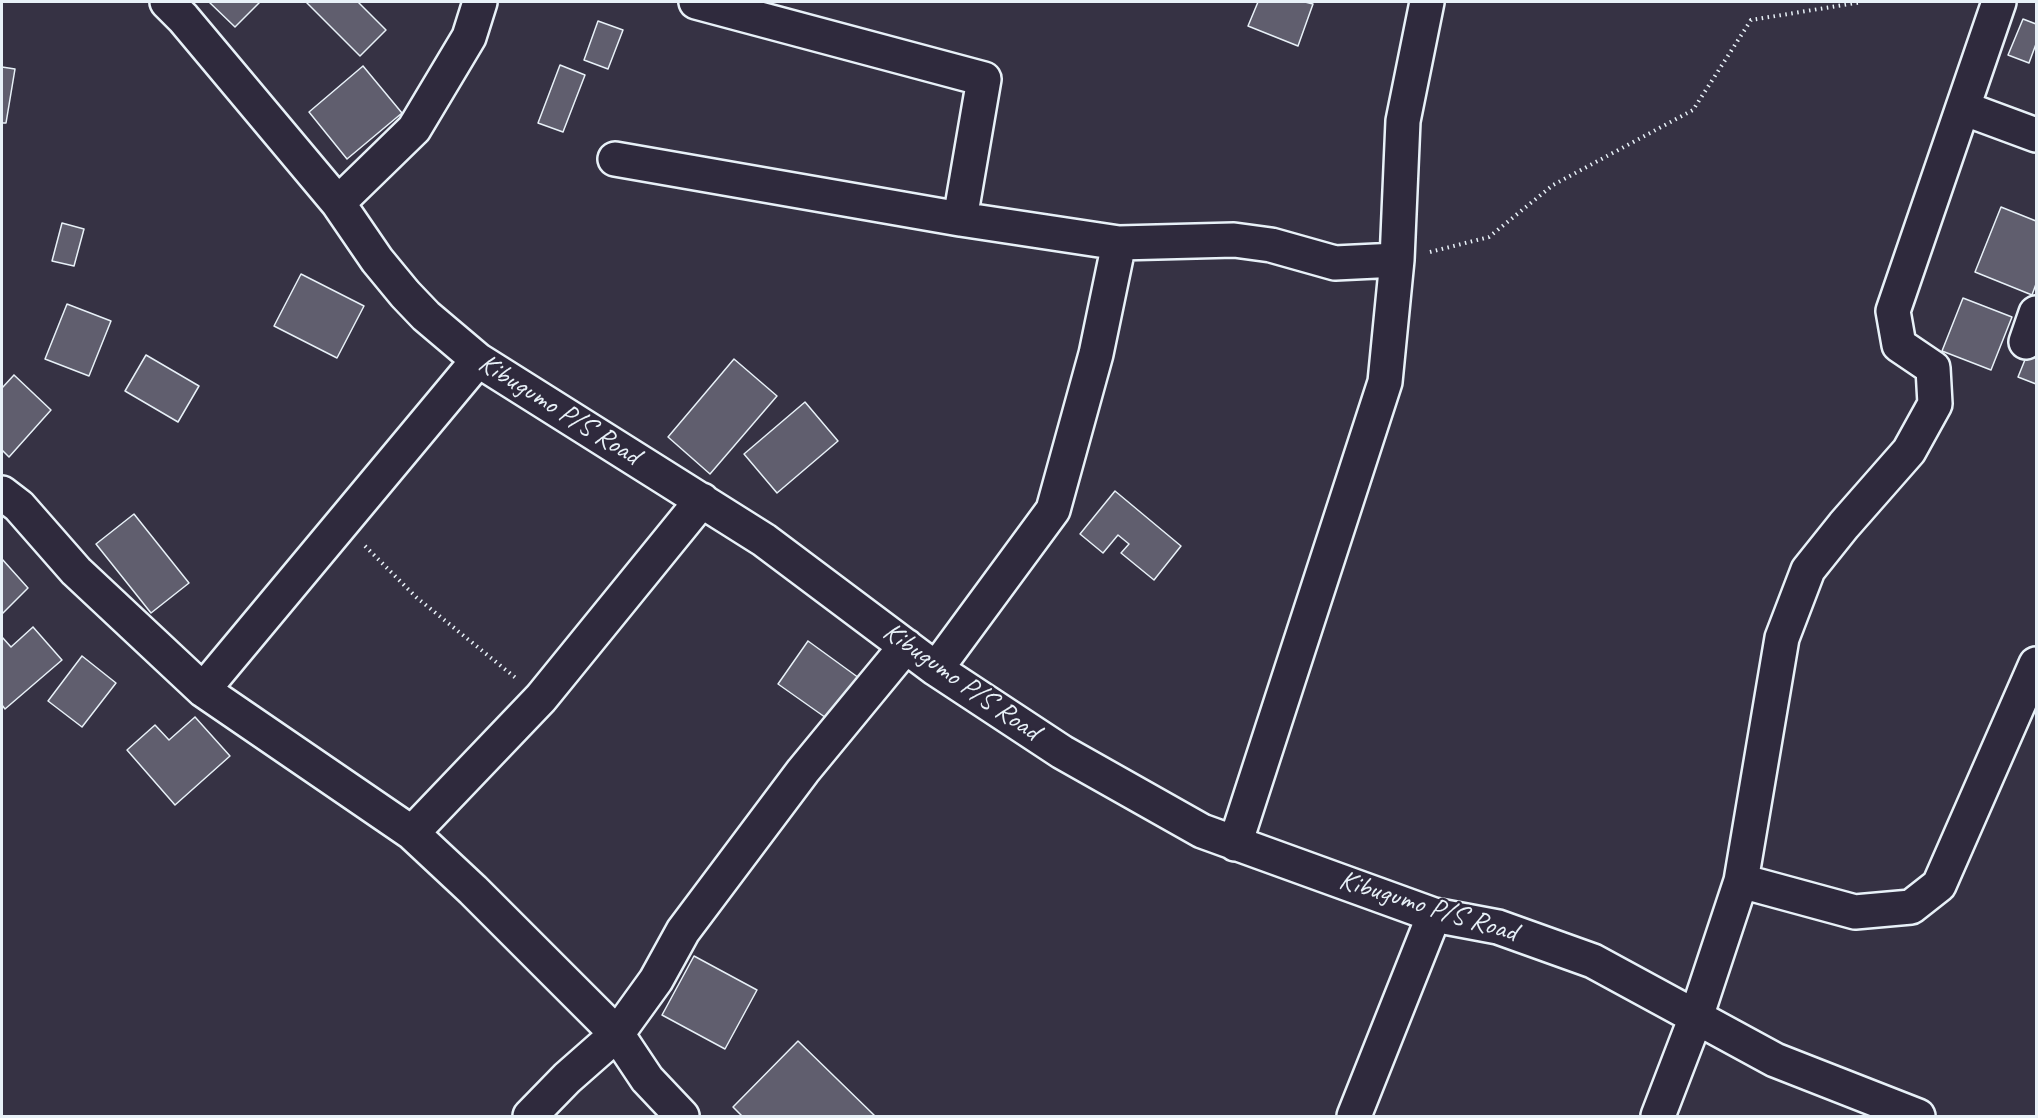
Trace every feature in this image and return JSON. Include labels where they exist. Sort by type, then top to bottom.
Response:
[{"type":"street","name":"Kibugumo P/S Road","points":[[166,2],[183,18],[338,203],[377,260],[405,294],[478,360],[764,540],[936,669],[1062,752],[1202,831],[1434,915],[1498,927],[1593,961],[1775,1059],[1918,1116]]},
{"type":"street","points":[[338,203],[414,129],[469,37],[480,2]]},
{"type":"street","points":[[696,2],[984,79],[960,219]]},
{"type":"street","points":[[1235,844],[1385,382],[1397,260],[1403,121],[1427,2]]},
{"type":"street","points":[[1658,1116],[1696,1017],[1741,881],[1782,638],[1808,570],[1844,525],[1910,451],[1935,404],[1933,368],[1899,345],[1893,311],[1999,2]]},
{"type":"street","points":[[1963,108],[2037,135]]},
{"type":"street","points":[[615,159],[960,219],[1119,243],[1234,240],[1271,245],[1335,263],[1397,260]]},
{"type":"street","points":[[936,669],[1053,510],[1096,354],[1119,243]]},
{"type":"street","points":[[203,690],[478,360]]},
{"type":"street","points":[[2,493],[19,506],[83,578],[203,690],[412,833],[473,890],[617,1034],[647,1079],[679,1115]]},
{"type":"street","points":[[412,833],[541,698],[702,500]]},
{"type":"street","points":[[530,1116],[567,1078],[617,1034],[656,980],[683,931],[803,771],[906,646]]},
{"type":"street","points":[[1741,881],[1855,912],[1911,907],[1940,885],[2037,663]]},
{"type":"street","points":[[1354,1116],[1434,915]]},
{"type":"path","points":[[1397,260],[1489,237],[1552,185],[1693,110],[1751,20],[1862,2]]},
{"type":"path","points":[[342,523],[416,597],[541,698]]},
{"type":"building","points":[[209,2],[260,2],[235,27]]},
{"type":"building","points":[[306,2],[358,2],[386,30],[360,56]]},
{"type":"building","points":[[1258,2],[1313,4],[1298,46],[1248,26]]},
{"type":"building","points":[[2023,19],[2036,24],[2036,44],[2029,63],[2008,55]]},
{"type":"building","points":[[598,21],[623,30],[608,69],[584,60]]},
{"type":"building","points":[[560,65],[585,75],[563,132],[538,123]]},
{"type":"building","points":[[363,66],[402,113],[347,159],[309,112]]},
{"type":"building","points":[[2,67],[15,69],[6,123],[2,123]]},
{"type":"building","points":[[2001,207],[2036,221],[2036,284],[2032,295],[1975,272]]},
{"type":"building","points":[[62,223],[84,229],[74,266],[52,261]]},
{"type":"building","points":[[301,274],[364,306],[337,358],[274,326]]},
{"type":"building","points":[[1963,298],[2012,317],[1991,370],[1942,351]]},
{"type":"building","points":[[67,304],[111,321],[89,376],[45,359]]},
{"type":"building","points":[[2036,336],[2036,384],[2018,377]]},
{"type":"building","points":[[146,355],[199,386],[178,422],[125,391]]},
{"type":"building","points":[[734,359],[777,396],[710,474],[668,437]]},
{"type":"building","points":[[14,375],[51,410],[9,457],[2,450],[2,388]]},
{"type":"building","points":[[805,402],[838,441],[777,493],[744,454]]},
{"type":"building","points":[[1115,491],[1181,546],[1154,580],[1121,553],[1129,544],[1118,535],[1103,553],[1080,534]]},
{"type":"building","points":[[134,514],[189,583],[151,613],[96,544]]},
{"type":"building","points":[[2,559],[28,588],[2,614]]},
{"type":"building","points":[[33,627],[62,660],[5,709],[2,705],[2,637],[11,647]]},
{"type":"building","points":[[808,641],[859,678],[829,720],[778,684]]},
{"type":"building","points":[[82,656],[116,683],[82,727],[48,701]]},
{"type":"building","points":[[195,717],[230,756],[175,805],[127,750],[155,725],[169,740]]},
{"type":"building","points":[[694,956],[757,990],[725,1049],[662,1015]]},
{"type":"building","points":[[798,1041],[875,1116],[742,1116],[733,1107]]}]
